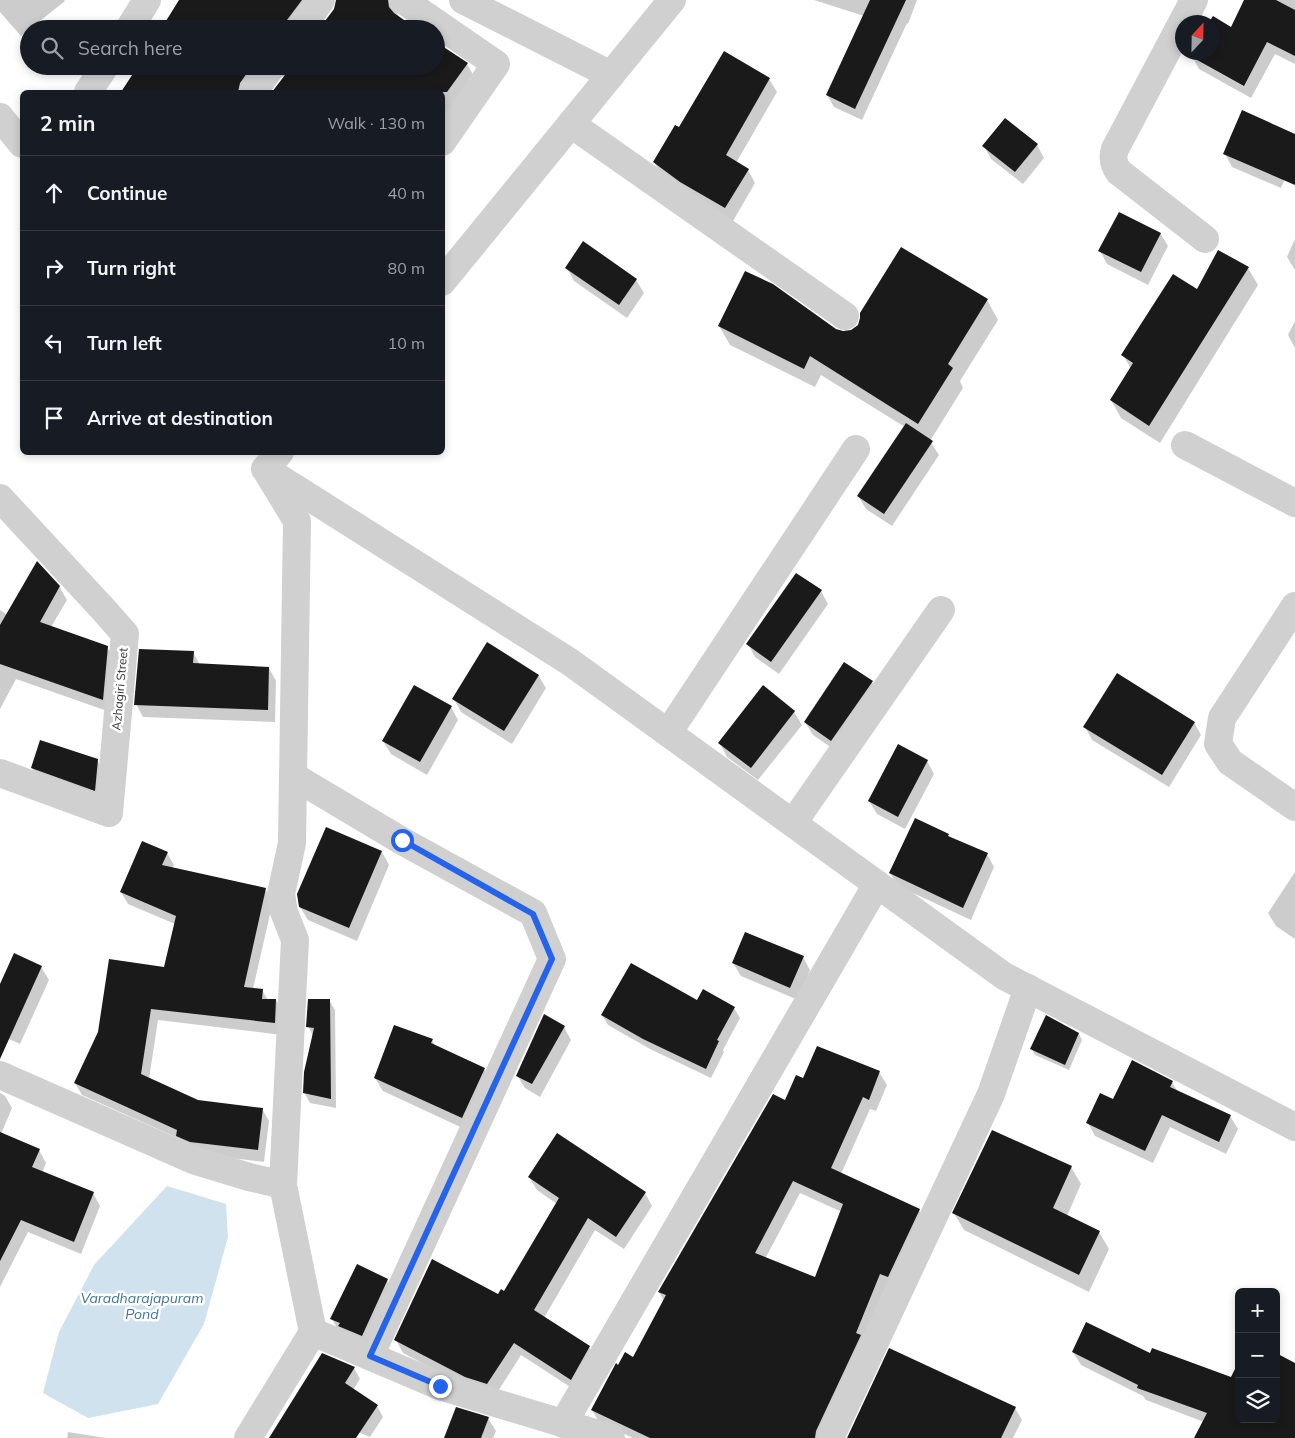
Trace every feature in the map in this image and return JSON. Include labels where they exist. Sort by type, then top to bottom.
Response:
[{"type":"street","points":[[135,20],[148,0]]},
{"type":"street","points":[[307,20],[321,0]]},
{"type":"street","points":[[404,0],[433,20]]},
{"type":"street","points":[[463,0],[611,75]]},
{"type":"street","points":[[445,278],[672,0]]},
{"type":"street","points":[[1194,0],[1112,157],[1114,166],[1119,172],[1205,239]]},
{"type":"street","points":[[445,29],[496,64],[445,138]]},
{"type":"street","points":[[89,90],[99,75]]},
{"type":"street","points":[[254,90],[265,75]]},
{"type":"street","points":[[0,117],[20,142]]},
{"type":"street","points":[[571,124],[845,316]]},
{"type":"street","points":[[1185,445],[1295,503]]},
{"type":"street","points":[[668,733],[856,449]]},
{"type":"street","points":[[266,458],[570,662],[1004,976],[1295,1127]]},
{"type":"street","points":[[248,1438],[313,1332],[283,1185],[296,940],[284,912],[280,894],[292,844],[297,521],[266,458]]},
{"type":"street","name":"Azhagiri Street","points":[[0,498],[125,634],[109,813],[0,773]]},
{"type":"street","points":[[1295,606],[1222,718],[1218,744],[1230,762],[1295,807]]},
{"type":"street","points":[[793,823],[941,610]]},
{"type":"street","points":[[293,776],[533,914],[552,959],[370,1356]]},
{"type":"street","points":[[563,1424],[877,884]]},
{"type":"street","points":[[830,1438],[991,1094],[1028,988]]},
{"type":"street","points":[[0,1075],[193,1160],[283,1185]]},
{"type":"street","points":[[313,1332],[440,1386],[611,1438]]},
{"type":"water","name":"Varadharajapuram Pond","points":[[167,1186],[226,1204],[228,1237],[204,1324],[158,1404],[88,1418],[43,1393],[59,1332],[94,1265]]},
{"type":"building","points":[[179,0],[302,0],[287,20],[167,20]]},
{"type":"building","points":[[336,0],[388,0],[389,7],[404,20],[326,20],[334,9]]},
{"type":"building","points":[[870,0],[906,0],[855,109],[826,95]]},
{"type":"building","points":[[1244,0],[1276,0],[1295,10],[1295,56],[1267,42],[1244,86],[1197,60],[1220,60],[1220,20],[1231,27]]},
{"type":"building","points":[[445,48],[468,63],[447,92],[445,90],[274,90],[285,75],[445,75]]},
{"type":"building","points":[[724,51],[770,78],[726,155],[749,169],[725,208],[680,182],[653,162],[675,125],[679,127]]},
{"type":"building","points":[[132,75],[246,75],[240,83],[238,90],[122,90]]},
{"type":"building","points":[[1242,110],[1295,134],[1295,185],[1223,154]]},
{"type":"building","points":[[1005,118],[1038,144],[1015,172],[982,146]]},
{"type":"building","points":[[1119,212],[1161,233],[1141,272],[1098,251]]},
{"type":"building","points":[[583,241],[637,279],[619,305],[565,268]]},
{"type":"building","points":[[901,247],[988,299],[948,364],[953,368],[918,424],[810,356],[804,369],[718,326],[745,271],[773,284],[836,329],[843,331],[851,330],[858,325],[860,313]]},
{"type":"building","points":[[1218,250],[1249,267],[1149,426],[1110,400],[1133,363],[1121,355],[1173,274],[1197,289]]},
{"type":"building","points":[[906,423],[933,441],[884,514],[857,496]]},
{"type":"building","points":[[37,561],[60,586],[40,622],[108,646],[103,700],[0,664],[0,625]]},
{"type":"building","points":[[796,573],[822,590],[771,662],[746,644]]},
{"type":"building","points":[[487,642],[539,675],[504,731],[452,699]]},
{"type":"building","points":[[139,649],[194,651],[193,663],[269,667],[268,710],[134,705]]},
{"type":"building","points":[[844,662],[873,681],[831,741],[804,722]]},
{"type":"building","points":[[1117,673],[1195,722],[1162,775],[1083,727]]},
{"type":"building","points":[[414,685],[452,706],[420,762],[382,741]]},
{"type":"building","points":[[763,685],[795,711],[751,768],[718,743]]},
{"type":"building","points":[[40,740],[98,759],[95,791],[31,768]]},
{"type":"building","points":[[898,744],[928,760],[898,817],[868,801]]},
{"type":"building","points":[[915,818],[949,834],[948,836],[988,853],[963,908],[889,873]]},
{"type":"building","points":[[326,827],[382,851],[349,928],[299,907],[297,894]]},
{"type":"building","points":[[142,841],[168,852],[162,865],[266,888],[244,987],[263,989],[262,999],[276,999],[275,1023],[151,1009],[141,1074],[198,1100],[263,1108],[258,1150],[190,1142],[176,1136],[177,1130],[74,1083],[98,1032],[109,959],[164,967],[176,916],[120,892]]},
{"type":"building","points":[[745,932],[804,956],[790,988],[732,963]]},
{"type":"building","points":[[14,953],[42,966],[0,1059],[0,984]]},
{"type":"building","points":[[631,963],[697,1000],[703,989],[735,1007],[717,1040],[719,1041],[706,1069],[643,1039],[601,1015]]},
{"type":"building","points":[[308,999],[330,999],[331,1099],[303,1093],[304,1072],[314,1028],[306,1027]]},
{"type":"building","points":[[544,1014],[565,1026],[532,1084],[516,1076]]},
{"type":"building","points":[[1046,1015],[1079,1033],[1065,1065],[1030,1049]]},
{"type":"building","points":[[394,1025],[433,1039],[431,1043],[485,1068],[462,1118],[374,1078]]},
{"type":"building","points":[[817,1046],[880,1071],[869,1100],[863,1097],[831,1168],[920,1209],[888,1277],[880,1274],[856,1333],[861,1335],[816,1431],[815,1438],[650,1438],[591,1410],[616,1363],[618,1365],[625,1352],[633,1357],[666,1295],[658,1292],[773,1094],[785,1100],[796,1075],[803,1078]],"holes":[[[793,1181],[843,1204],[815,1277],[755,1253]]]},
{"type":"building","points":[[1132,1060],[1173,1081],[1170,1087],[1231,1115],[1219,1142],[1162,1115],[1145,1151],[1086,1123],[1100,1093],[1113,1099]]},
{"type":"building","points":[[992,1130],[1072,1166],[1053,1208],[1100,1231],[1079,1275],[952,1213]]},
{"type":"building","points":[[0,1132],[40,1149],[32,1167],[94,1192],[74,1242],[21,1220],[0,1261]]},
{"type":"building","points":[[557,1133],[646,1192],[616,1237],[588,1218],[534,1310],[590,1346],[571,1380],[514,1343],[487,1384],[465,1377],[394,1340],[432,1259],[498,1294],[501,1289],[504,1291],[559,1198],[528,1177]]},
{"type":"building","points":[[357,1264],[388,1279],[362,1336],[338,1326],[340,1323],[330,1319]]},
{"type":"building","points":[[1086,1322],[1150,1353],[1152,1348],[1231,1377],[1235,1369],[1235,1423],[1280,1423],[1280,1355],[1295,1363],[1295,1438],[1194,1438],[1207,1413],[1137,1388],[1138,1385],[1072,1352]]},
{"type":"building","points":[[889,1348],[1016,1407],[1001,1438],[847,1438]]},
{"type":"building","points":[[322,1353],[355,1367],[345,1383],[378,1405],[356,1438],[269,1438]]},
{"type":"building","points":[[456,1407],[489,1417],[481,1438],[444,1438]]},
{"type":"route","points":[[402,840],[533,914],[552,959],[370,1356],[440,1386]]}]
